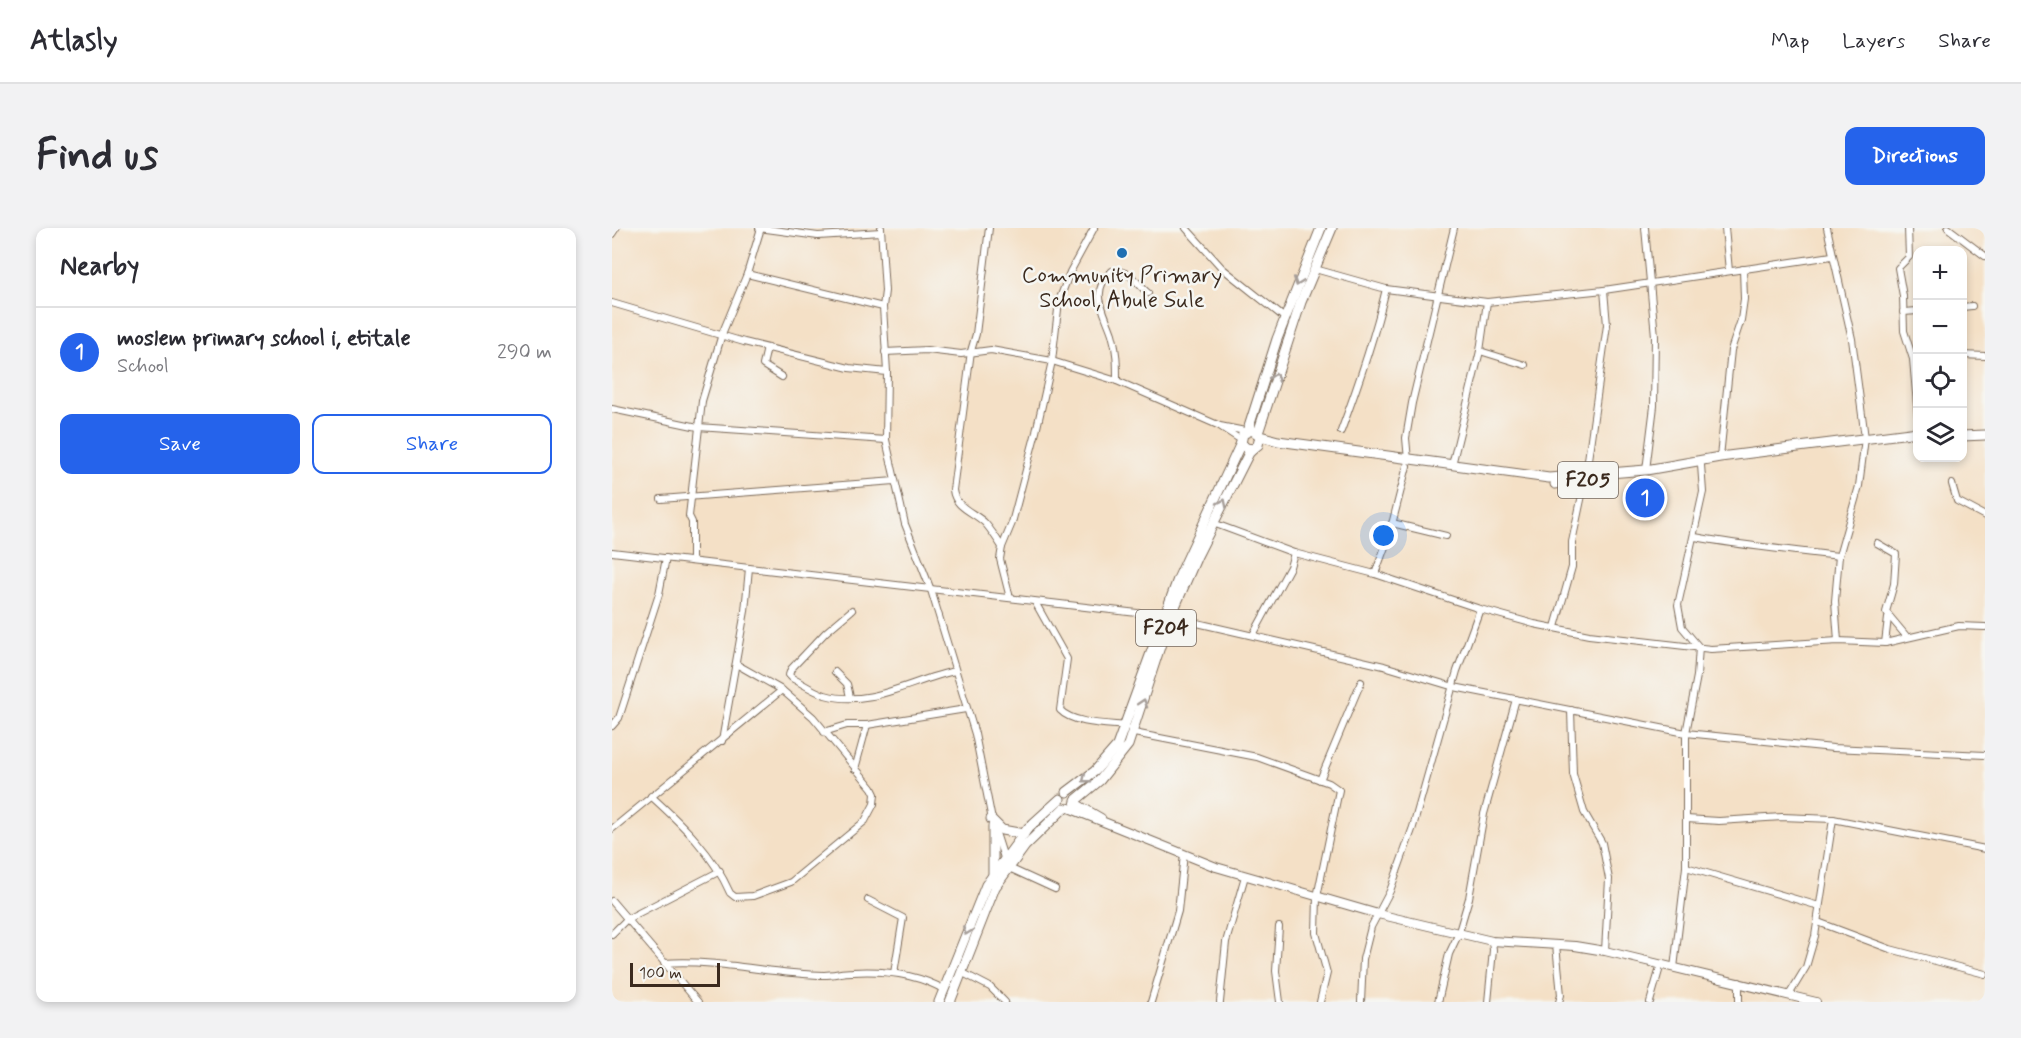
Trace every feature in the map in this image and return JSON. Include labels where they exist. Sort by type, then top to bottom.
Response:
[{"type":"main road","name":"F204","points":[[950,1002],[989,901],[1009,868],[1025,846],[1107,772],[1124,752],[1184,563],[1251,439],[1286,319],[1321,228]]},
{"type":"main road","name":"F204","points":[[1167,616],[1251,439],[1332,228]]},
{"type":"main road","points":[[1967,433],[1985,433]]},
{"type":"main road","name":"F205","points":[[1251,439],[1538,483],[1646,470],[1720,457],[1913,434]]},
{"type":"main road","name":"F205","points":[[1408,463],[1452,465],[1538,477],[1586,477],[1701,465],[1864,440]]},
{"type":"main road","name":"F204","points":[[939,1002],[980,897],[1004,858],[1024,834],[1069,804],[1074,796],[1067,792],[1102,764],[1130,729]]},
{"type":"main road","points":[[992,823],[1002,830],[1024,834]]},
{"type":"main road","points":[[992,823],[993,875]]},
{"type":"street","points":[[612,234],[616,228]]},
{"type":"street","points":[[692,561],[692,522],[689,516],[702,401],[722,334],[747,274],[760,228],[818,236],[881,230],[887,372],[886,440],[905,524],[931,590],[980,756],[992,823],[1004,858]]},
{"type":"street","points":[[988,228],[976,334],[971,351],[964,419],[953,482],[954,497],[962,507],[984,522],[1002,547]]},
{"type":"street","points":[[1010,598],[1000,559],[1002,547],[1020,496],[1052,361],[1054,333],[1064,285],[1094,228]]},
{"type":"street","points":[[1186,228],[1222,268],[1286,319]]},
{"type":"street","points":[[1375,574],[1408,463],[1408,424],[1455,228]]},
{"type":"street","points":[[1645,228],[1655,327],[1654,406],[1646,470]]},
{"type":"street","points":[[1725,228],[1729,271]]},
{"type":"street","points":[[1827,228],[1832,256],[1843,290],[1852,339],[1864,440],[1859,486],[1839,556],[1835,601],[1838,641]]},
{"type":"street","points":[[1908,228],[1909,257],[1898,268],[1906,341],[1913,351]]},
{"type":"street","points":[[1948,228],[1985,256]]},
{"type":"street","points":[[1315,269],[1386,289],[1487,302],[1604,290],[1832,256]]},
{"type":"street","points":[[1720,457],[1731,350],[1744,299],[1743,269]]},
{"type":"street","points":[[1117,381],[1118,356],[1098,297],[1100,286],[1112,271],[1123,270],[1136,278],[1148,292]]},
{"type":"street","points":[[747,274],[883,306]]},
{"type":"street","points":[[1341,431],[1348,406],[1366,366],[1386,289]]},
{"type":"street","points":[[1555,627],[1572,567],[1572,542],[1586,477],[1607,325],[1604,290]]},
{"type":"street","points":[[1452,465],[1480,351],[1487,302]]},
{"type":"street","points":[[612,303],[767,348],[849,368],[887,372]]},
{"type":"street","points":[[1967,306],[1972,306]]},
{"type":"street","points":[[1903,312],[1913,311]]},
{"type":"street","points":[[767,348],[763,364],[782,376]]},
{"type":"street","points":[[885,352],[927,350],[961,354],[991,350],[1052,361],[1117,381],[1251,439]]},
{"type":"street","points":[[1480,351],[1525,365]]},
{"type":"street","points":[[1967,355],[1985,356]]},
{"type":"street","points":[[612,409],[698,427],[886,440]]},
{"type":"street","points":[[1674,968],[1686,867],[1684,772],[1686,733],[1697,676],[1699,647],[1682,627],[1678,604],[1682,577],[1695,537],[1703,492],[1701,465]]},
{"type":"street","points":[[661,499],[895,481]]},
{"type":"street","points":[[1952,484],[1957,501],[1985,516]]},
{"type":"street","points":[[1213,523],[1294,553],[1375,574],[1480,609],[1534,624],[1589,635],[1711,649],[1838,641],[1885,643],[1959,626],[1985,627]]},
{"type":"street","points":[[1392,523],[1446,536]]},
{"type":"street","points":[[1695,537],[1750,548],[1783,549],[1839,556]]},
{"type":"street","points":[[1877,543],[1896,554],[1894,584],[1886,612],[1888,618],[1885,643]]},
{"type":"street","points":[[612,552],[1167,616],[1384,666],[1454,687],[1686,733],[1833,748],[1985,755]]},
{"type":"street","points":[[1253,635],[1290,567],[1294,553]]},
{"type":"street","points":[[612,726],[620,718],[653,614],[666,558]]},
{"type":"street","points":[[722,741],[736,664],[749,568]]},
{"type":"street","points":[[1035,602],[1067,659],[1060,710],[1065,715],[1257,757],[1320,780],[1339,790],[1317,897],[1316,933],[1327,973],[1320,1002]]},
{"type":"street","points":[[1361,1002],[1363,959],[1371,927],[1390,891],[1413,827],[1457,671],[1480,609]]},
{"type":"street","points":[[852,610],[814,644],[791,669],[789,675],[824,695],[850,697],[891,693],[934,675],[955,671]]},
{"type":"street","points":[[1888,618],[1907,637]]},
{"type":"street","points":[[651,796],[684,826],[720,871],[730,893],[735,897],[753,896],[791,882],[866,821],[875,794],[813,717],[782,690],[736,664]]},
{"type":"street","points":[[835,672],[847,684],[850,697]]},
{"type":"street","points":[[1320,780],[1361,682]]},
{"type":"street","points":[[612,829],[782,690]]},
{"type":"street","points":[[1438,1002],[1449,954],[1458,935],[1475,867],[1484,814],[1516,699]]},
{"type":"street","points":[[824,732],[847,725],[867,725],[966,709]]},
{"type":"street","points":[[1571,710],[1573,774],[1584,812],[1602,843],[1609,879],[1605,951]]},
{"type":"street","points":[[855,769],[867,725]]},
{"type":"street","points":[[1069,804],[1086,816],[1104,820],[1184,854],[1245,876],[1378,914],[1458,935],[1492,941],[1605,951],[1816,1002]]},
{"type":"street","points":[[1686,819],[1719,821],[1792,817],[1833,819],[1985,849]]},
{"type":"street","points":[[1789,995],[1806,967],[1818,922],[1833,819]]},
{"type":"street","points":[[1151,1002],[1178,911],[1184,854]]},
{"type":"street","points":[[1686,867],[1819,906]]},
{"type":"street","points":[[1009,868],[1055,890]]},
{"type":"street","points":[[612,934],[627,919],[720,871]]},
{"type":"street","points":[[1220,1002],[1226,942],[1245,876]]},
{"type":"street","points":[[612,900],[698,1002]]},
{"type":"street","points":[[868,900],[903,918],[894,973]]},
{"type":"street","points":[[1818,922],[1890,949],[1985,974]]},
{"type":"street","points":[[1279,927],[1276,971],[1281,1002]]},
{"type":"street","points":[[1488,1002],[1494,950],[1492,941]]},
{"type":"street","points":[[1556,945],[1561,995],[1559,1002]]},
{"type":"street","points":[[664,963],[706,962],[825,975],[853,971],[894,973],[921,978],[945,990]]},
{"type":"street","points":[[1650,1002],[1661,964]]},
{"type":"street","points":[[963,973],[990,987],[1005,1002]]},
{"type":"street","points":[[1738,982],[1739,1002]]},
{"type":"place","name":"Community Primary School, Abule Sule","points":[[1122,253]]},
{"type":"place","name":"moslem primary school i, etitale","points":[[1645,498]]}]
